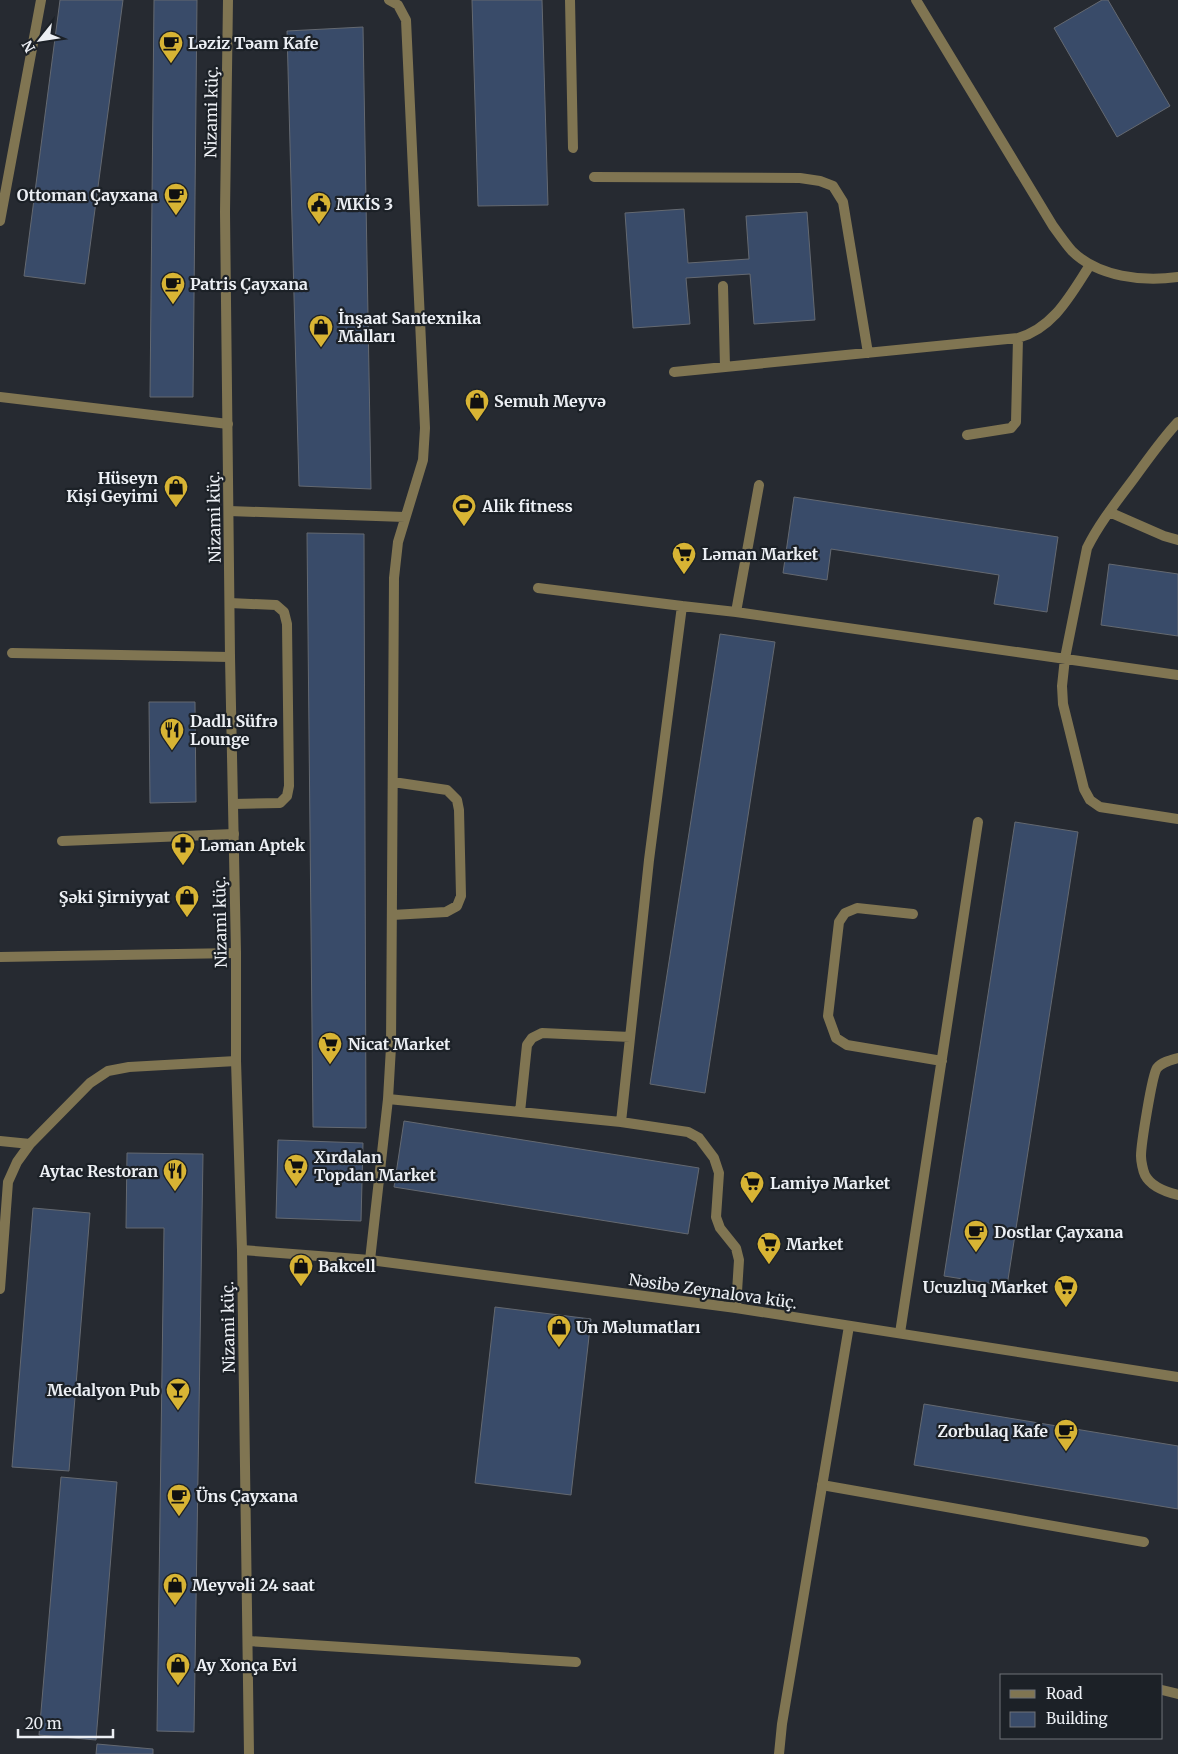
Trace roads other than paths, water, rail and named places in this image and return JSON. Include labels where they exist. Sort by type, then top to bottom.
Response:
[{"type":"street","points":[[0,222],[40,0]]},
{"type":"street","name":"Nizami küç.","points":[[228,0],[225,212],[228,511],[236,953],[236,1061],[242,1250],[248,1754]]},
{"type":"street","points":[[370,1260],[388,1099],[391,1047],[394,578],[398,542],[417,485],[423,460],[425,428],[406,20],[398,5],[389,0]]},
{"type":"street","points":[[570,0],[573,148]]},
{"type":"street","points":[[916,0],[1053,226],[1072,251],[1090,265],[1117,275],[1145,278],[1178,276]]},
{"type":"street","points":[[594,177],[800,178],[833,186],[843,202],[868,353]]},
{"type":"street","points":[[674,372],[1018,338],[1032,334],[1047,323],[1061,308],[1090,265]]},
{"type":"street","points":[[723,286],[725,367]]},
{"type":"street","points":[[967,435],[1011,428],[1016,422],[1018,338]]},
{"type":"street","points":[[0,397],[228,424]]},
{"type":"street","points":[[1178,422],[1166,434],[1109,512],[1095,532],[1087,548],[1065,658],[1062,686],[1063,704],[1084,789],[1090,800],[1100,807],[1178,819]]},
{"type":"street","points":[[736,612],[759,484]]},
{"type":"street","points":[[228,511],[405,517]]},
{"type":"street","points":[[1109,512],[1164,536],[1178,540]]},
{"type":"street","points":[[538,588],[736,612],[1178,675]]},
{"type":"street","points":[[230,603],[276,605],[284,612],[287,624],[289,786],[286,796],[280,803],[233,804]]},
{"type":"street","points":[[621,1122],[649,860],[682,606]]},
{"type":"street","points":[[12,653],[230,657]]},
{"type":"street","points":[[392,915],[446,912],[457,906],[461,896],[459,810],[456,800],[447,790],[393,782]]},
{"type":"street","points":[[900,1332],[978,822]]},
{"type":"street","points":[[62,841],[234,834]]},
{"type":"street","points":[[912,914],[857,908],[845,913],[839,922],[828,1016],[836,1038],[846,1045],[942,1061]]},
{"type":"street","points":[[0,957],[236,953]]},
{"type":"street","points":[[520,1112],[527,1045],[532,1038],[542,1033],[630,1037]]},
{"type":"street","points":[[1178,1058],[1167,1061],[1157,1068],[1152,1080],[1141,1156],[1145,1175],[1155,1186],[1169,1193],[1178,1194]]},
{"type":"street","points":[[0,1289],[8,1182],[17,1162],[30,1144],[90,1083],[108,1071],[129,1067],[236,1061]]},
{"type":"street","points":[[388,1099],[621,1122],[688,1132],[700,1138],[714,1158],[719,1173],[716,1217],[720,1228],[736,1248],[739,1260],[736,1308]]},
{"type":"street","points":[[0,1141],[30,1144]]},
{"type":"street","name":"Nəsibə Zeynalova küç.","points":[[242,1250],[370,1260],[736,1308],[900,1332],[1178,1377]]},
{"type":"street","points":[[779,1754],[782,1724],[850,1326]]},
{"type":"street","points":[[822,1485],[1144,1542]]},
{"type":"street","points":[[248,1641],[576,1662]]},
{"type":"street","points":[[1163,1690],[1178,1694]]},
{"type":"place","name":"Ləziz Təam Kafe","points":[[171,64]]},
{"type":"place","name":"Ottoman Çayxana","points":[[176,216]]},
{"type":"place","name":"MKİS 3","points":[[319,225]]},
{"type":"place","name":"Patris Çayxana","points":[[173,305]]},
{"type":"place","name":"İnşaat Santexnika Malları","points":[[321,348]]},
{"type":"place","name":"Semuh Meyvə","points":[[477,422]]},
{"type":"place","name":"Hüseyn Kişi Geyimi","points":[[176,508]]},
{"type":"place","name":"Alik fitness","points":[[464,527]]},
{"type":"place","name":"Ləman Market","points":[[684,575]]},
{"type":"place","name":"Dadlı Süfrə Lounge","points":[[172,751]]},
{"type":"place","name":"Ləman Aptek","points":[[183,866]]},
{"type":"place","name":"Şəki Şirniyyat","points":[[187,918]]},
{"type":"place","name":"Nicat Market","points":[[330,1065]]},
{"type":"place","name":"Xırdalan Topdan Market","points":[[296,1187]]},
{"type":"place","name":"Aytac Restoran","points":[[175,1192]]},
{"type":"place","name":"Lamiyə Market","points":[[752,1204]]},
{"type":"place","name":"Dostlar Çayxana","points":[[976,1253]]},
{"type":"place","name":"Market","points":[[769,1265]]},
{"type":"place","name":"Bakcell","points":[[301,1287]]},
{"type":"place","name":"Ucuzluq Market","points":[[1066,1308]]},
{"type":"place","name":"Un Məlumatları","points":[[559,1348]]},
{"type":"place","name":"Medalyon Pub","points":[[178,1411]]},
{"type":"place","name":"Zorbulaq Kafe","points":[[1066,1452]]},
{"type":"place","name":"Üns Çayxana","points":[[179,1517]]},
{"type":"place","name":"Meyvəli 24 saat","points":[[175,1606]]},
{"type":"place","name":"Ay Xonça Evi","points":[[178,1686]]}]
